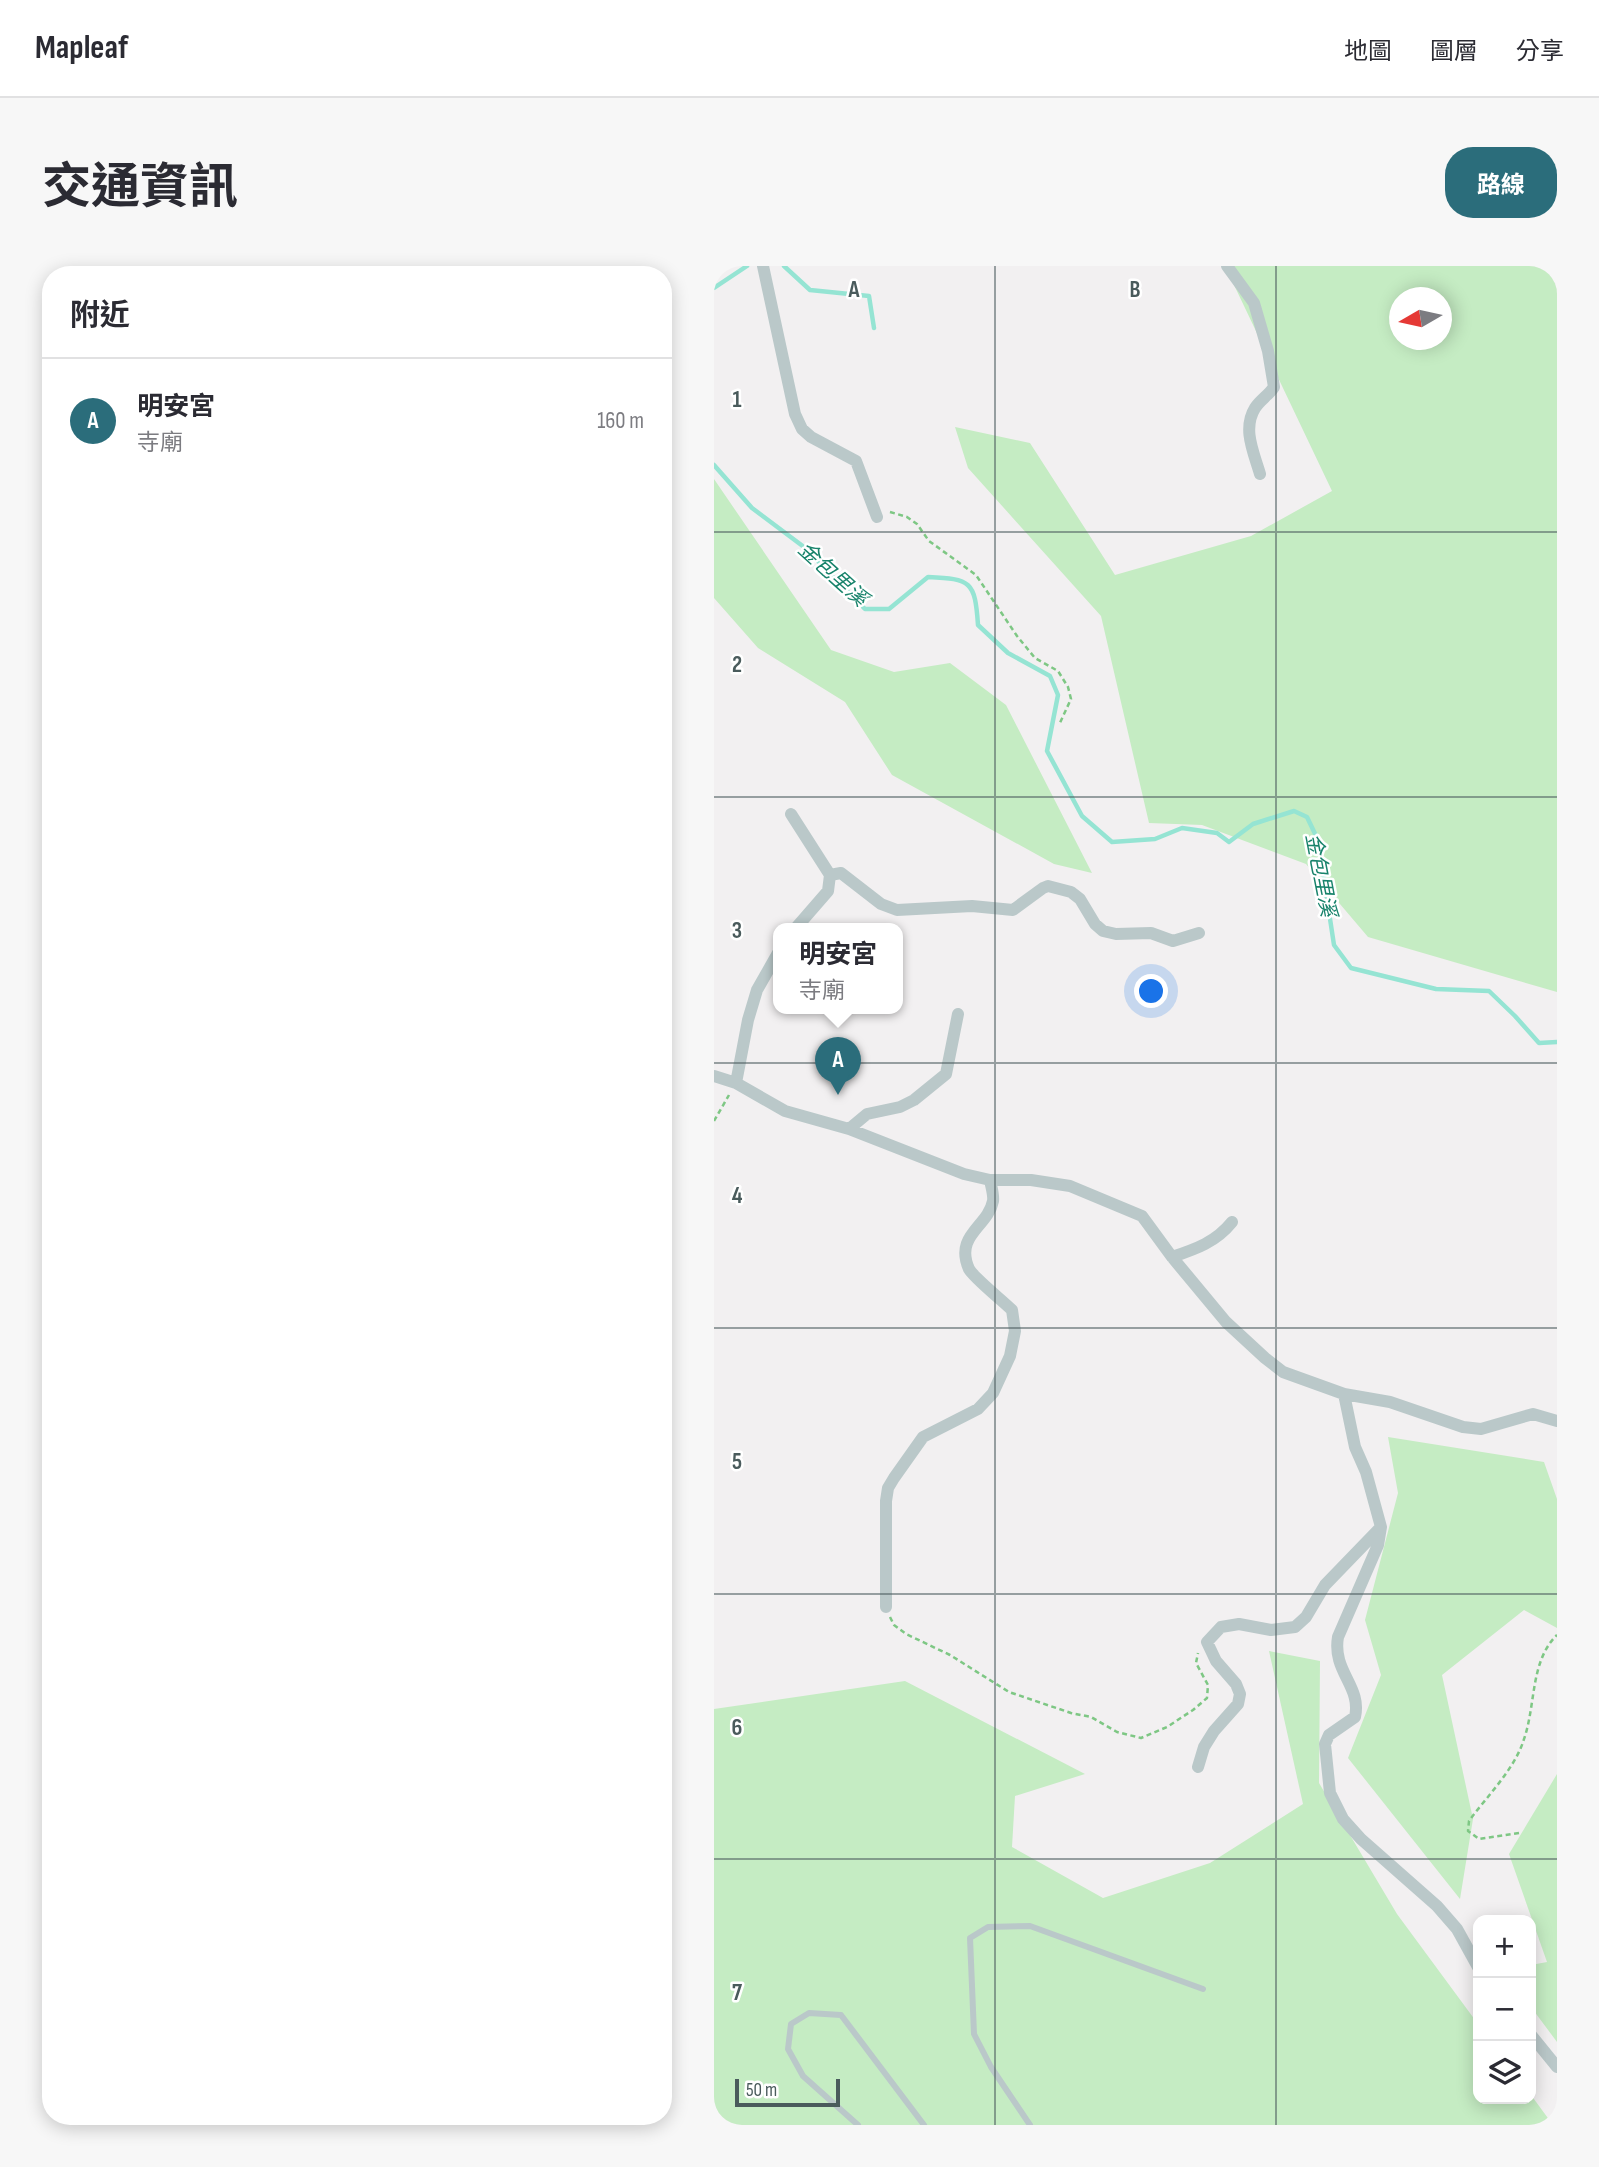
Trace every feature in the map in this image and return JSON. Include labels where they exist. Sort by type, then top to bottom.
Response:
[{"type":"street","points":[[1227,266],[1254,303],[1268,351],[1273,387],[1255,407],[1248,424],[1260,474]]},
{"type":"street","points":[[764,270],[795,414],[802,429],[811,437],[856,461],[877,517]]},
{"type":"street","points":[[791,814],[830,875],[828,891],[800,923]]},
{"type":"street","points":[[830,875],[841,873],[881,904],[897,909],[972,906],[1013,911],[1048,886],[1071,892],[1080,899],[1095,924],[1103,931],[1116,934],[1151,933],[1172,941],[1199,933]]},
{"type":"street","points":[[736,1083],[748,1020],[757,990],[773,963]]},
{"type":"street","points":[[849,1129],[867,1114],[900,1107],[914,1100],[946,1074],[958,1014]]},
{"type":"street","points":[[714,1076],[736,1083],[785,1111],[849,1129],[964,1174],[990,1180],[1031,1180],[1070,1186],[1142,1216],[1226,1322],[1283,1371],[1344,1394],[1390,1402],[1463,1427],[1481,1429],[1533,1414],[1557,1421]]},
{"type":"street","points":[[886,1607],[888,1488],[923,1437],[985,1404],[1010,1356],[1014,1331],[1012,1310],[970,1271],[965,1254],[969,1236],[988,1212],[993,1200],[990,1180]]},
{"type":"street","points":[[1172,1257],[1201,1247],[1223,1233],[1232,1222]]},
{"type":"street","points":[[1344,1394],[1354,1447],[1366,1472],[1381,1527],[1378,1545],[1338,1637],[1335,1651],[1355,1696],[1357,1708],[1355,1717],[1329,1735],[1325,1744],[1330,1793],[1343,1819],[1360,1839],[1437,1906],[1473,1959]]},
{"type":"street","points":[[1198,1767],[1204,1747],[1238,1704],[1240,1694],[1236,1684],[1216,1661],[1207,1642],[1221,1627],[1239,1624],[1271,1630],[1295,1627],[1306,1618],[1325,1585],[1381,1527]]},
{"type":"street","points":[[1536,2041],[1557,2067]]},
{"type":"lane","points":[[1030,2125],[991,2067],[974,2034],[970,1938],[988,1927],[1030,1926],[1203,1989]]},
{"type":"lane","points":[[858,2125],[803,2076],[788,2049],[791,2024],[809,2013],[841,2015],[924,2125]]},
{"type":"path","points":[[877,517],[890,512],[907,517],[917,524],[929,541],[976,575],[1017,636],[1035,657],[1058,671],[1068,687],[1071,699],[1059,725]]},
{"type":"path","points":[[714,1121],[736,1083]]},
{"type":"path","points":[[886,1607],[894,1625],[906,1634],[950,1656],[1009,1692],[1091,1717],[1118,1732],[1141,1738],[1167,1727],[1207,1698],[1208,1685],[1196,1663],[1199,1652],[1207,1642]]},
{"type":"path","points":[[1519,1833],[1479,1839],[1468,1831],[1469,1821],[1511,1764],[1524,1740],[1542,1655],[1557,1635]]},
{"type":"green space","points":[[1225,266],[1557,266],[1557,992],[1368,937],[1306,864],[1202,825],[1149,823],[1101,616],[968,468],[955,427],[1030,443],[1115,575],[1251,536],[1332,491]]},
{"type":"green space","points":[[714,479],[831,650],[894,672],[950,663],[1006,705],[1092,873],[1054,864],[892,775],[845,702],[758,648],[714,598]]},
{"type":"green space","points":[[1388,1437],[1544,1462],[1557,1499],[1557,1628],[1524,1610],[1442,1675],[1473,1819],[1460,1899],[1348,1758],[1381,1675],[1365,1620],[1398,1493]]},
{"type":"green space","points":[[1269,1651],[1320,1661],[1319,1783],[1397,1914],[1473,2017],[1473,2104],[1536,2104],[1536,2102],[1553,2125],[714,2125],[714,1709],[905,1681],[1085,1774],[1015,1796],[1012,1847],[1103,1898],[1210,1863],[1303,1804]]},
{"type":"green space","points":[[1557,1774],[1557,2042],[1536,2014],[1536,1964],[1547,1962],[1536,1931],[1536,1915],[1530,1915],[1509,1854]]},
{"type":"waterway","points":[[714,288],[747,266]]},
{"type":"waterway","points":[[784,266],[810,290],[869,296],[874,328]]},
{"type":"waterway","name":"金包里溪","points":[[714,465],[752,508],[804,547],[865,609],[889,609],[928,577],[954,579],[968,585],[975,599],[978,625],[1008,653],[1050,676],[1058,695],[1047,751],[1082,816],[1112,842],[1155,839],[1182,828],[1217,833],[1229,842],[1253,824],[1294,811],[1307,817],[1318,840],[1334,945],[1351,968],[1436,989],[1489,991],[1539,1043],[1557,1042]]},
{"type":"place","name":"明安宮","points":[[838,1095]]}]
